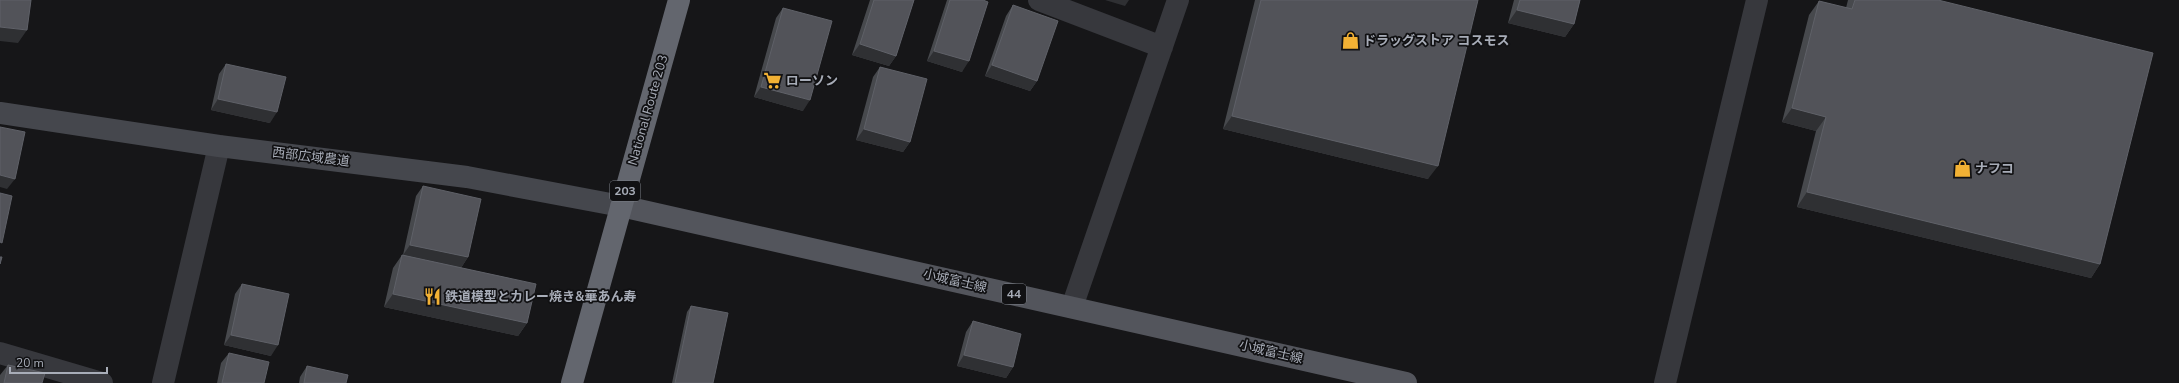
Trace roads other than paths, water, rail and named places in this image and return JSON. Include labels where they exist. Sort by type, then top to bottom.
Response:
[{"type":"highway","name":"National Route 203","points":[[572,383],[679,0]]},
{"type":"main road","name":"小城富士線","points":[[621,206],[1406,383]]},
{"type":"street","points":[[1039,0],[1162,46]]},
{"type":"street","points":[[1072,307],[1178,0]]},
{"type":"street","points":[[1665,383],[1757,0]]},
{"type":"street","name":"西部広域農道","points":[[0,113],[219,146],[467,177],[621,206]]},
{"type":"street","points":[[163,383],[219,146]]},
{"type":"street","points":[[0,353],[102,383]]},
{"type":"place","name":"ドラッグストア コスモス","points":[[1350,41]]},
{"type":"place","name":"ローソン","points":[[773,81]]},
{"type":"place","name":"ナフコ","points":[[1962,169]]},
{"type":"place","name":"鉄道模型とカレー焼き&華あん寿","points":[[432,297]]}]
